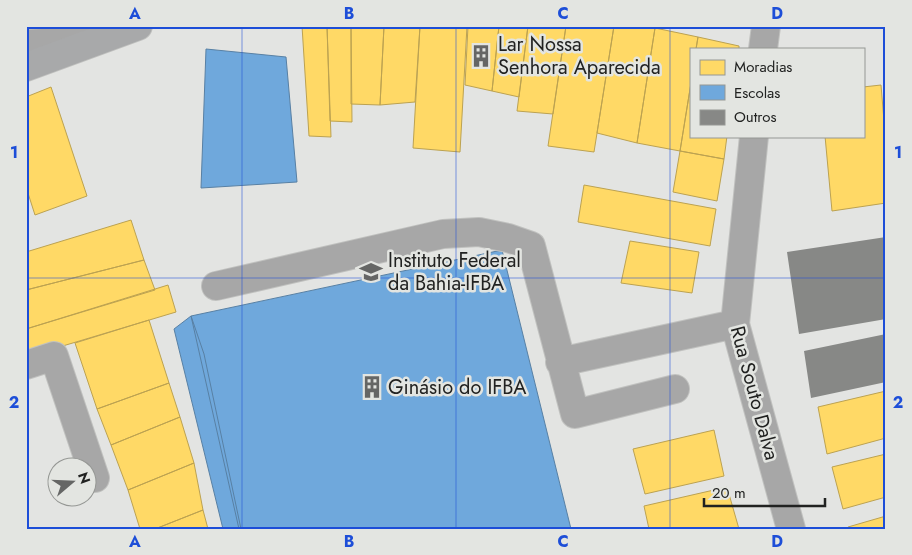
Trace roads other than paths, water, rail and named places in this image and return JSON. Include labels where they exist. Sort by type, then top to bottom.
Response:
[{"type":"main road","points":[[26,67],[138,26]]},
{"type":"street","points":[[764,48],[766,26]]},
{"type":"street","points":[[26,44],[104,39]]},
{"type":"street","name":"Rua Souto Dalva","points":[[754,138],[735,324],[791,529]]},
{"type":"street","points":[[216,286],[443,234],[479,232],[508,238],[531,246],[575,414],[675,390]]},
{"type":"street","points":[[560,362],[735,324]]},
{"type":"street","points":[[26,365],[54,356],[88,458]]},
{"type":"place","name":"Lar Nossa Senhora Aparecida","points":[[481,56]]},
{"type":"place","name":"Instituto Federal da Bahia-IFBA","points":[[371,272]]},
{"type":"place","name":"Ginásio do IFBA","points":[[372,387]]}]
